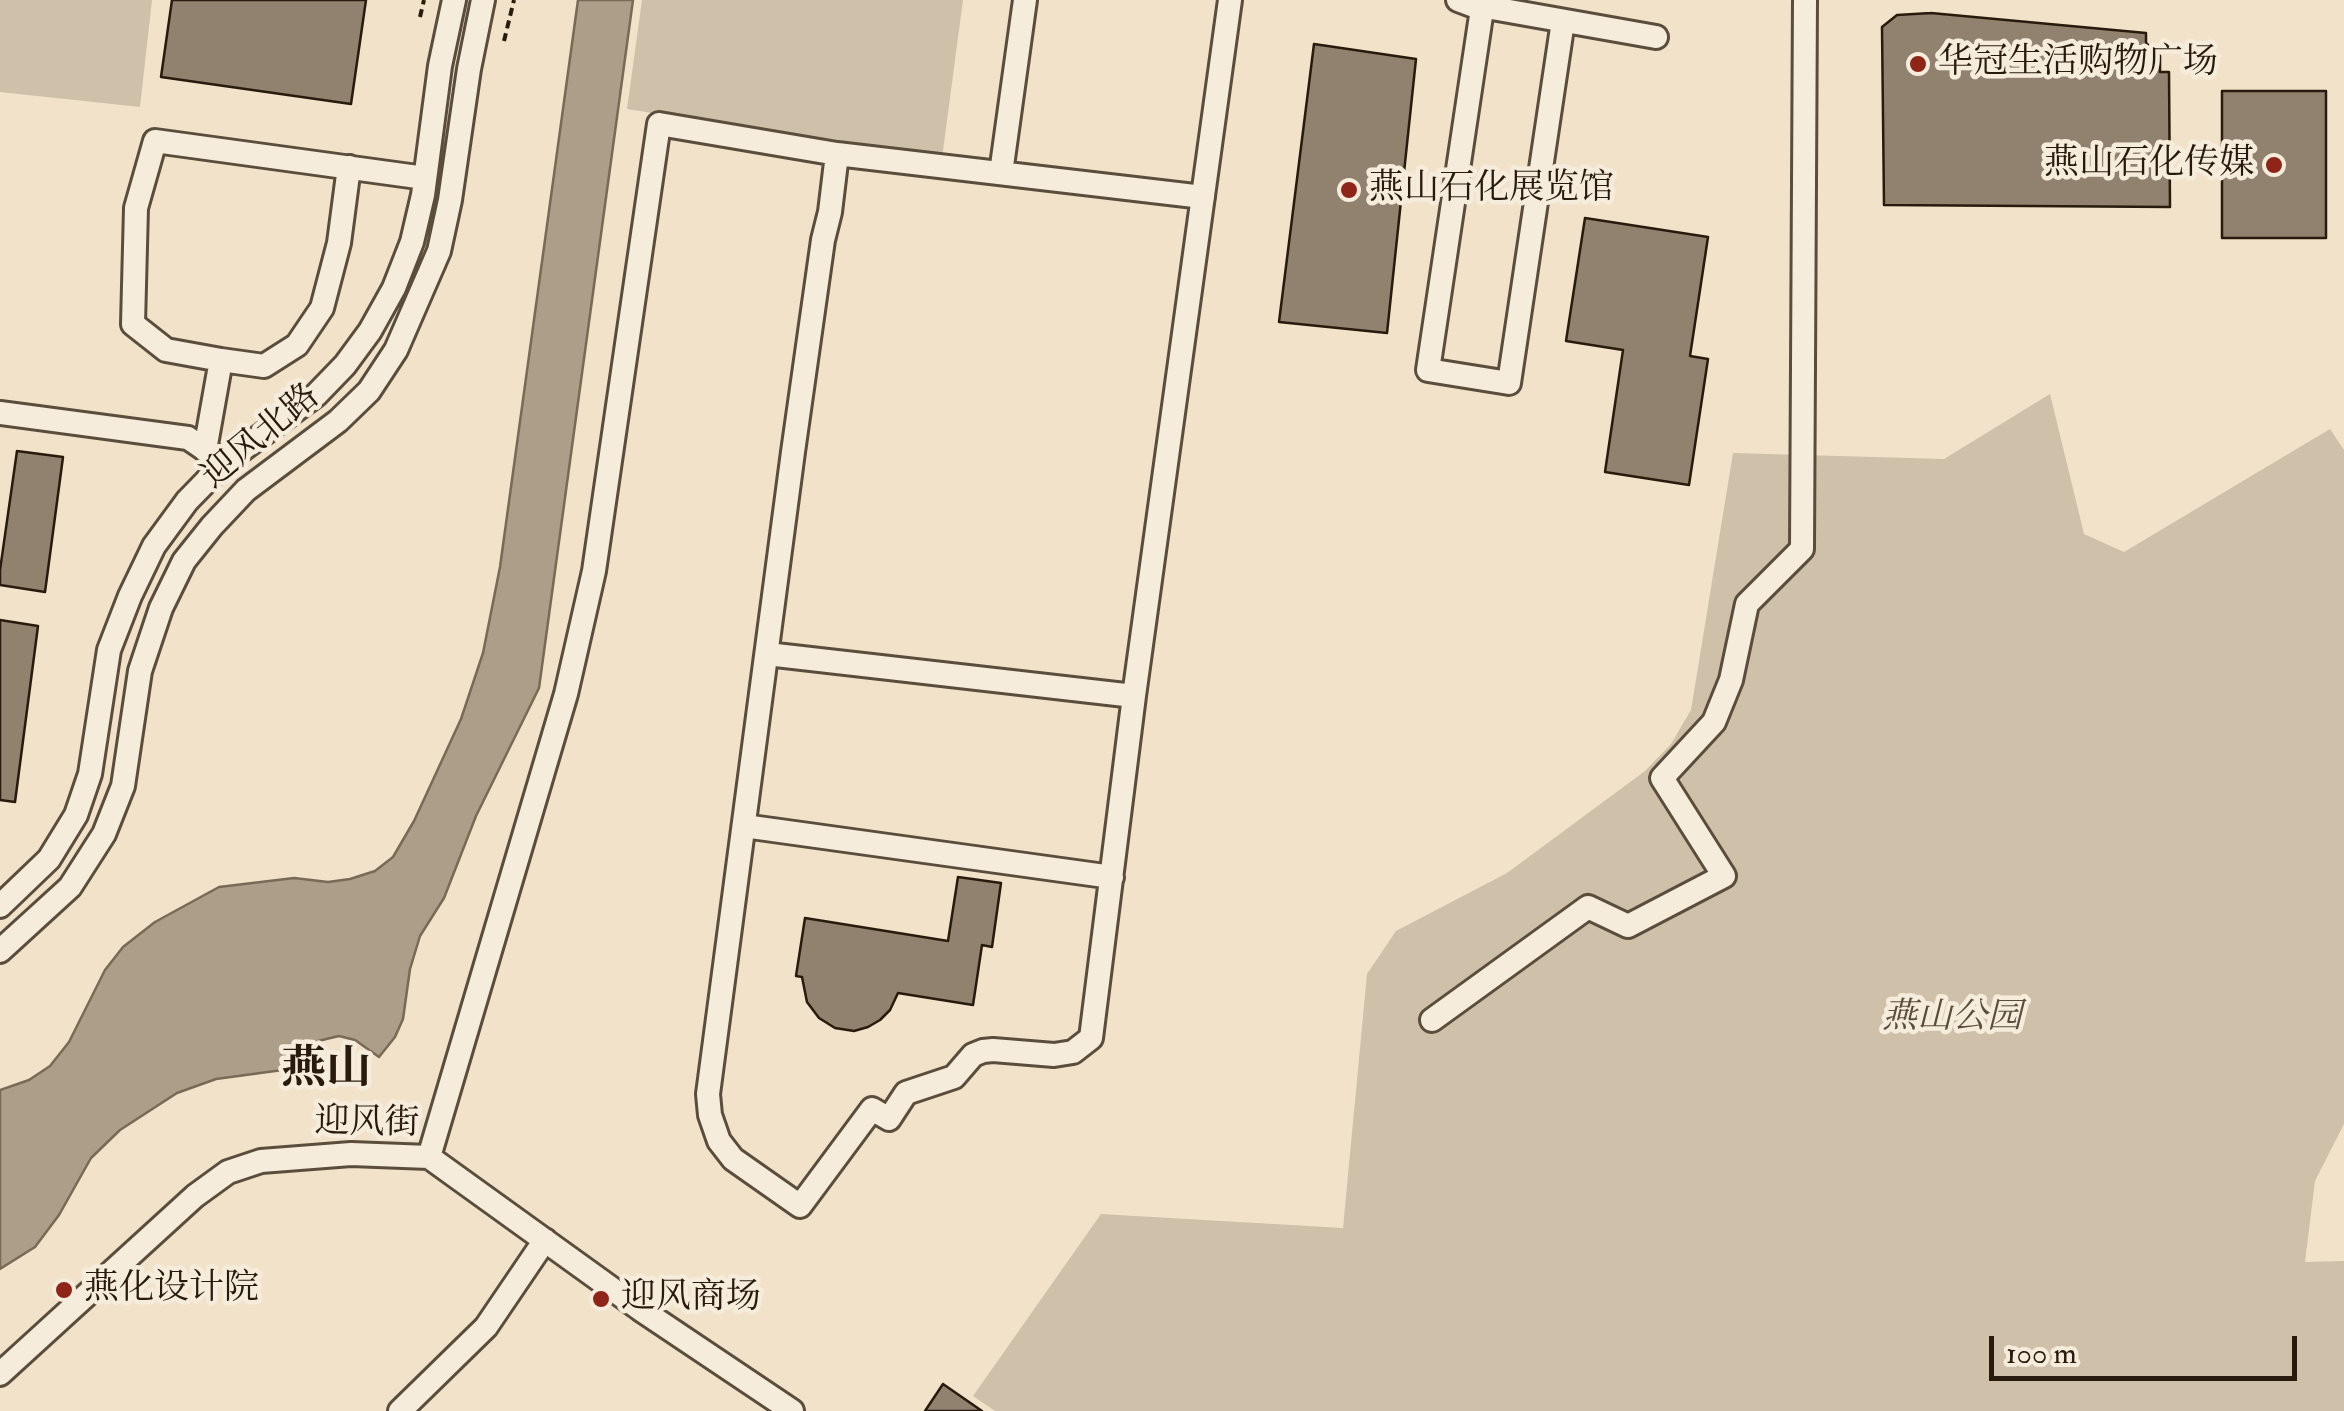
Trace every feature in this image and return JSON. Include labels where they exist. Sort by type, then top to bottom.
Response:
[{"type":"street","name":"迎风北路","points":[[0,907],[49,858],[76,815],[90,774],[109,650],[154,546],[215,456],[316,395],[345,366],[394,288],[412,242],[454,0]]},
{"type":"street","name":"迎风北路","points":[[0,951],[70,887],[104,834],[123,786],[140,671],[161,608],[184,561],[246,490],[338,421],[369,391],[396,350],[438,251],[483,0]]},
{"type":"street","points":[[1000,173],[1025,0]]},
{"type":"street","points":[[836,154],[708,1094],[710,1116],[719,1141],[733,1159],[800,1206],[872,1109],[889,1119],[906,1093],[954,1076],[973,1055],[983,1051],[1073,1052],[1091,1038],[1230,0]]},
{"type":"street","points":[[1458,0],[1482,8],[1656,38]]},
{"type":"street","points":[[1432,1020],[1588,907],[1628,926],[1724,876],[1662,778],[1714,722],[1732,680],[1747,604],[1802,549],[1805,0]]},
{"type":"street","points":[[1482,8],[1428,370],[1509,383],[1564,21]]},
{"type":"street","points":[[429,1157],[566,694],[594,571],[659,124],[836,154],[1203,197]]},
{"type":"street","points":[[349,167],[339,243],[322,308],[297,345],[264,366],[166,350],[133,324],[136,208],[156,141],[349,167],[425,178]]},
{"type":"street","points":[[215,456],[222,360]]},
{"type":"street","points":[[0,413],[188,438],[215,456],[246,490]]},
{"type":"street","points":[[766,654],[1134,696]]},
{"type":"street","points":[[744,826],[1112,877]]},
{"type":"street","points":[[0,907],[44,913]]},
{"type":"street","name":"迎风街","points":[[0,1374],[195,1196],[228,1172],[261,1162],[351,1154],[429,1157],[792,1411]]},
{"type":"street","points":[[400,1411],[486,1327],[545,1240]]},
{"type":"path","points":[[420,17],[424,0]]},
{"type":"path","points":[[504,41],[514,0]]},
{"type":"green space","points":[[0,0],[152,0],[140,107],[0,92]]},
{"type":"green space","points":[[642,0],[963,0],[942,158],[627,109]]},
{"type":"green space","name":"燕山公园","points":[[2050,394],[2084,534],[2124,552],[2330,429],[2344,450],[2344,1124],[2315,1181],[2305,1262],[2344,1261],[2344,1411],[995,1411],[973,1396],[1101,1214],[1343,1228],[1367,974],[1396,931],[1507,873],[1645,771],[1671,744],[1691,710],[1733,453],[1944,459]]},
{"type":"shaded area","points":[[578,0],[633,0],[539,688],[476,816],[444,898],[420,936],[410,969],[403,1019],[395,1037],[379,1057],[355,1040],[339,1036],[318,1041],[290,1069],[216,1079],[177,1093],[120,1130],[91,1158],[59,1215],[35,1247],[0,1269],[0,1090],[29,1080],[50,1066],[69,1042],[105,970],[123,947],[155,922],[219,887],[294,878],[328,882],[350,879],[375,871],[393,857],[461,719],[483,653],[500,567]]},
{"type":"building","points":[[172,0],[366,0],[351,104],[161,77]]},
{"type":"building","points":[[1931,13],[2146,33],[2146,43],[2160,56],[2160,72],[2169,72],[2170,207],[1884,205],[1882,27],[1897,15]]},
{"type":"building","name":"燕山石化展览馆","points":[[1314,44],[1416,59],[1387,333],[1279,322]]},
{"type":"building","name":"燕山石化传媒","points":[[2222,91],[2326,91],[2326,238],[2222,238]]},
{"type":"building","points":[[1585,218],[1708,237],[1690,356],[1708,359],[1689,485],[1605,472],[1623,350],[1566,341]]},
{"type":"building","points":[[17,451],[63,457],[45,592],[0,585]]},
{"type":"building","points":[[0,620],[38,626],[15,802],[0,800]]},
{"type":"building","points":[[958,877],[1001,883],[992,947],[982,945],[973,1005],[898,993],[890,1010],[868,1027],[854,1031],[835,1028],[819,1018],[807,1002],[802,977],[796,976],[805,918],[948,941]]},
{"type":"building","points":[[943,1384],[982,1411],[925,1411]]},
{"type":"place","name":"华冠生活购物广场","points":[[1918,64]]},
{"type":"place","name":"燕山石化传媒","points":[[2274,165]]},
{"type":"place","name":"燕山石化展览馆","points":[[1349,190]]},
{"type":"place","name":"燕化设计院","points":[[64,1290]]},
{"type":"place","name":"迎风商场","points":[[601,1299]]},
{"type":"district","name":"燕山","points":[[326,1072]]}]
